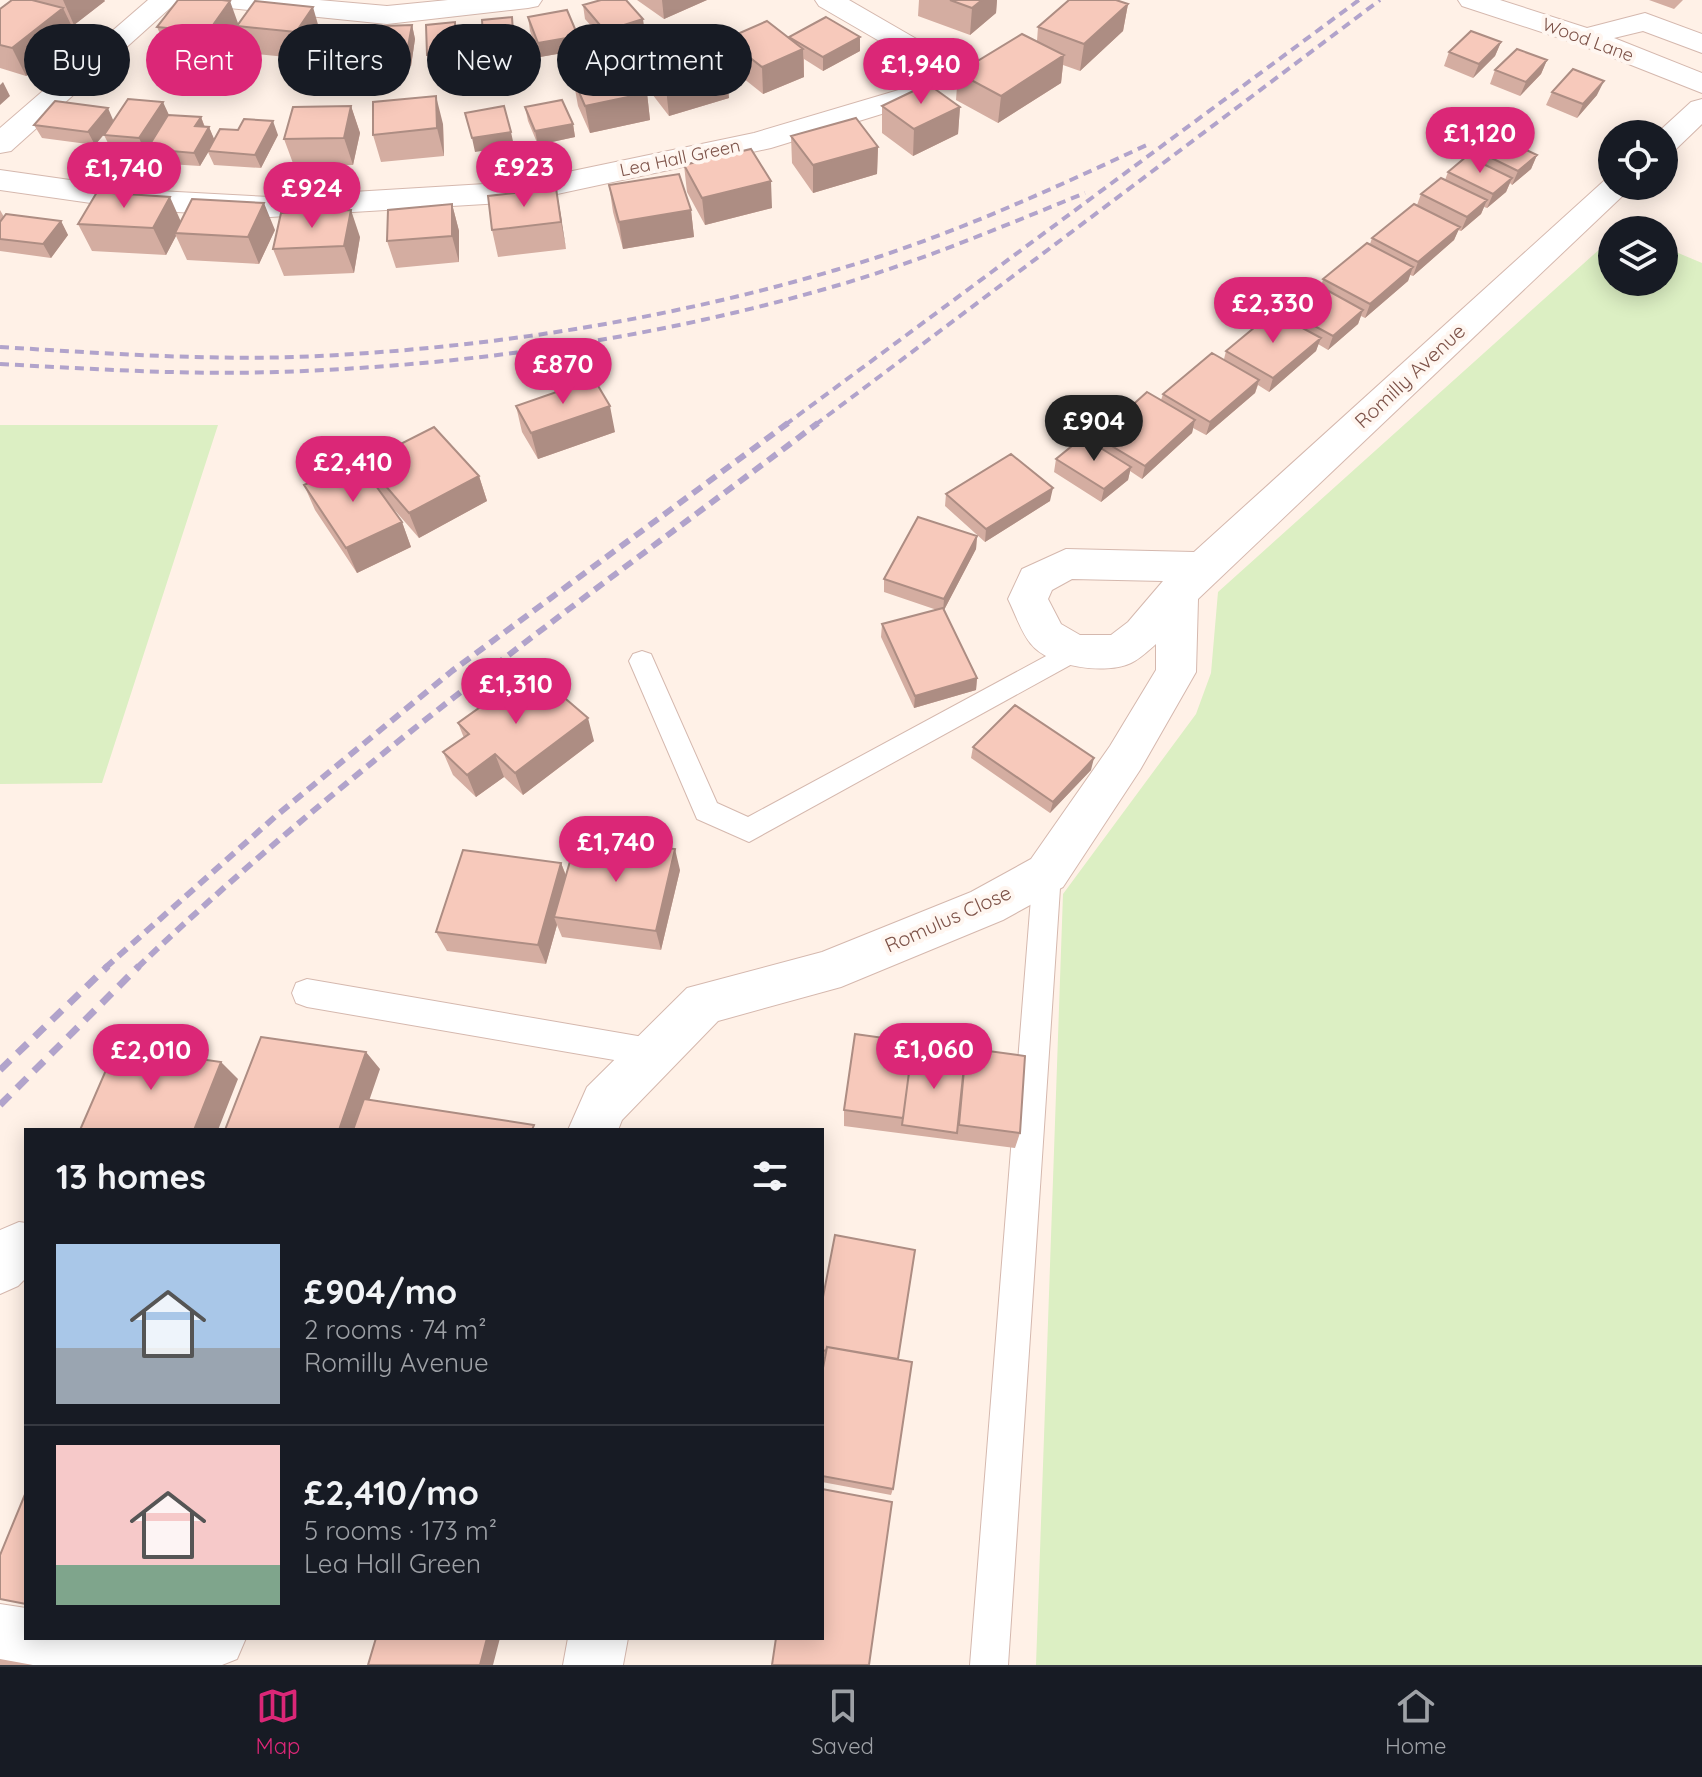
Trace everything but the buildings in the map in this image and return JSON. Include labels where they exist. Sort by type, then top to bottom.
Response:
[{"type":"street","points":[[0,144],[165,0]]},
{"type":"street","points":[[229,0],[387,15],[528,0]]},
{"type":"street","name":"Lea Hall Green","points":[[0,180],[140,200],[270,207],[520,192],[760,141],[913,95],[932,75],[910,47],[829,0]]},
{"type":"street","name":"Wood Lane","points":[[1472,0],[1588,38],[1702,84]]},
{"type":"street","points":[[1588,38],[1611,29],[1645,22],[1702,44]]},
{"type":"street","points":[[1678,130],[1702,108]]},
{"type":"street","name":"Romilly Avenue","points":[[1074,651],[1119,651],[1142,633],[1191,579],[1602,200]]},
{"type":"street","points":[[1074,651],[1046,635],[1028,599],[1036,580],[1066,564],[1191,579]]},
{"type":"street","name":"Romulus Close","points":[[594,1128],[604,1104],[704,1003],[825,972],[987,906],[1047,873],[1125,758],[1176,672],[1191,579]]},
{"type":"street","points":[[0,1268],[19,1248],[24,1249]]},
{"type":"street","points":[[0,1634],[24,1637]]},
{"type":"street","points":[[42,1640],[153,1656],[209,1640]]},
{"type":"street","points":[[593,1665],[598,1640]]},
{"type":"lane","points":[[642,661],[707,811],[749,830],[1074,651]]},
{"type":"lane","points":[[989,1665],[1047,873]]},
{"type":"lane","points":[[307,993],[655,1053]]},
{"type":"green space","points":[[1598,251],[1598,296],[1678,296],[1678,253],[1702,263],[1702,1665],[1036,1665],[1063,894],[1196,714],[1211,673],[1218,592]]},
{"type":"green space","points":[[0,425],[218,425],[102,783],[0,784]]},
{"type":"railway","points":[[785,425],[1359,0]]},
{"type":"railway","points":[[815,425],[1380,0]]},
{"type":"railway","points":[[0,347],[185,357],[296,357],[444,346],[590,326],[735,297],[878,257],[982,218],[1151,143]]},
{"type":"railway","points":[[0,364],[173,372],[277,372],[416,364],[554,347],[690,323],[825,289],[924,257],[1085,193]]},
{"type":"railway","points":[[105,968],[277,815],[452,671],[788,423]]},
{"type":"railway","points":[[137,968],[217,894],[384,753],[469,685],[818,423]]},
{"type":"railway","points":[[0,1070],[108,966]]},
{"type":"railway","points":[[0,1105],[137,968]]}]
